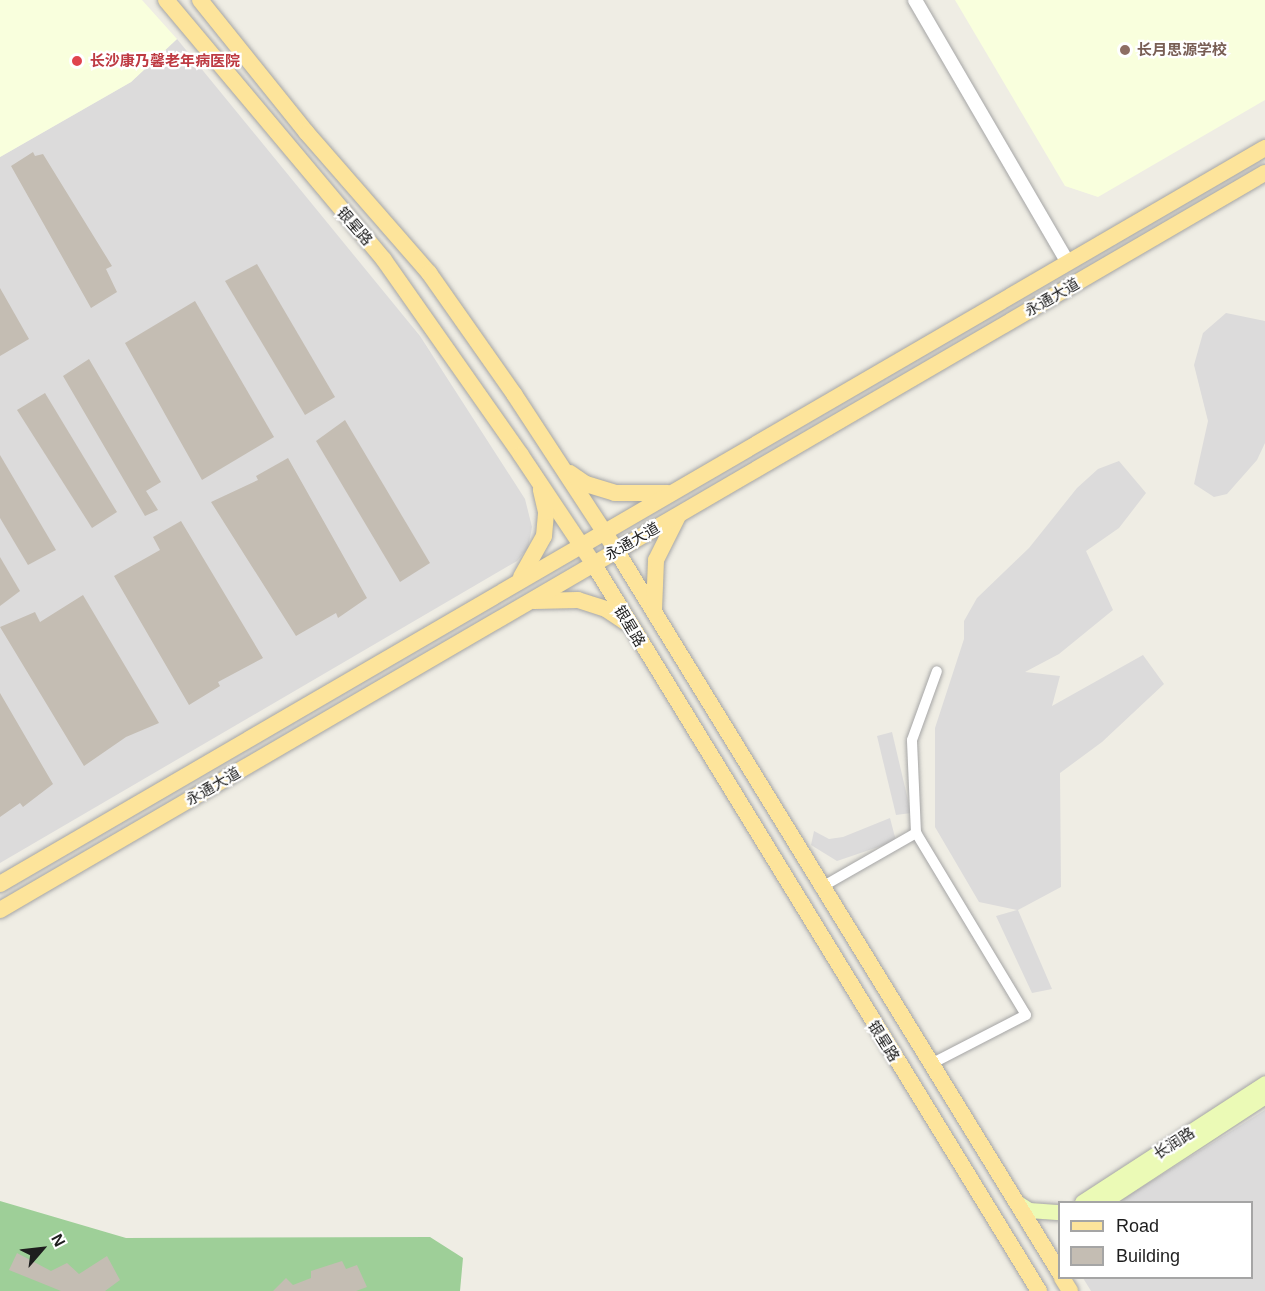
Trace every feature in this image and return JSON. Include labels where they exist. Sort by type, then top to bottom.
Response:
[{"type":"main road","name":"银星路","points":[[166,0],[390,268],[537,478],[582,545],[1039,1291]]},
{"type":"main road","name":"银星路","points":[[200,0],[307,133],[429,273],[562,467],[616,550],[820,888],[1058,1271]]},
{"type":"main road","name":"永通大道","points":[[0,884],[1265,148]]},
{"type":"main road","name":"永通大道","points":[[0,910],[1265,173]]},
{"type":"main road","points":[[562,467],[586,484],[615,493],[672,493]]},
{"type":"main road","points":[[516,584],[532,563],[544,537],[546,512],[537,478]]},
{"type":"main road","points":[[655,614],[656,560],[680,512]]},
{"type":"main road","points":[[527,602],[578,600],[606,609],[631,627]]},
{"type":"main road","name":"长润路","points":[[1085,1201],[1265,1083]]},
{"type":"main road","name":"长润路","points":[[1106,1201],[1265,1096]]},
{"type":"main road","points":[[1014,1200],[1029,1210],[1058,1212]]},
{"type":"street","points":[[915,0],[1068,263]]},
{"type":"street","points":[[929,1065],[1026,1015],[916,833],[912,740],[937,671]]},
{"type":"street","points":[[820,888],[916,833]]},
{"type":"shaded area","name":"长沙康乃馨老年病医院","points":[[0,0],[142,0],[177,39],[131,82],[0,157]]},
{"type":"shaded area","name":"长月思源学校","points":[[955,0],[1265,0],[1265,100],[1098,197],[1065,186]]},
{"type":"shaded area","points":[[177,39],[420,336],[525,499],[532,527],[528,548],[517,561],[0,863],[0,157],[131,82]]},
{"type":"shaded area","points":[[1226,313],[1265,321],[1265,443],[1257,460],[1227,494],[1214,497],[1194,484],[1208,421],[1194,365],[1203,333]]},
{"type":"shaded area","points":[[1119,461],[1146,493],[1119,528],[1086,551],[1113,610],[1059,654],[1025,672],[1060,676],[1052,706],[1143,655],[1164,684],[1102,742],[1060,773],[1061,887],[1018,910],[1052,989],[1032,993],[996,916],[1017,910],[979,902],[935,827],[935,728],[964,639],[964,621],[977,598],[1029,548],[1077,488],[1098,469]]},
{"type":"shaded area","points":[[892,732],[911,813],[896,815],[877,736]]},
{"type":"shaded area","points":[[890,818],[896,841],[837,861],[811,845],[814,831],[829,839],[843,837]]},
{"type":"shaded area","points":[[1265,1110],[1265,1291],[1091,1291],[1084,1279],[1253,1279],[1253,1201],[1120,1201]]},
{"type":"green space","points":[[0,1201],[126,1238],[430,1237],[463,1258],[460,1291],[0,1291]]},
{"type":"building","points":[[33,152],[35,156],[43,154],[112,266],[106,269],[117,292],[91,308],[11,166]]},
{"type":"building","points":[[257,264],[335,397],[305,415],[225,281]]},
{"type":"building","points":[[0,288],[29,339],[0,356]]},
{"type":"building","points":[[195,301],[274,437],[202,480],[125,343]]},
{"type":"building","points":[[89,359],[161,482],[146,491],[158,510],[145,516],[63,376]]},
{"type":"building","points":[[45,393],[117,512],[92,528],[17,410]]},
{"type":"building","points":[[345,420],[430,563],[400,582],[316,441]]},
{"type":"building","points":[[0,455],[56,550],[28,565],[0,518]]},
{"type":"building","points":[[288,458],[367,598],[338,618],[336,613],[296,636],[211,502],[258,480],[256,476]]},
{"type":"building","points":[[181,521],[263,658],[218,682],[220,686],[189,705],[114,576],[160,550],[153,537]]},
{"type":"building","points":[[0,557],[20,591],[0,606]]},
{"type":"building","points":[[83,595],[159,723],[126,737],[84,766],[0,627],[35,612],[40,622]]},
{"type":"building","points":[[0,693],[53,784],[23,807],[20,803],[0,817]]},
{"type":"building","points":[[17,1253],[51,1271],[67,1263],[79,1274],[107,1256],[120,1280],[105,1291],[61,1291],[9,1270]]},
{"type":"building","points":[[342,1261],[346,1269],[357,1265],[367,1287],[356,1291],[273,1291],[286,1278],[293,1285],[311,1278],[311,1271]]},
{"type":"place","name":"长月思源学校","points":[[1125,50]]},
{"type":"place","name":"长沙康乃馨老年病医院","points":[[77,61]]}]
